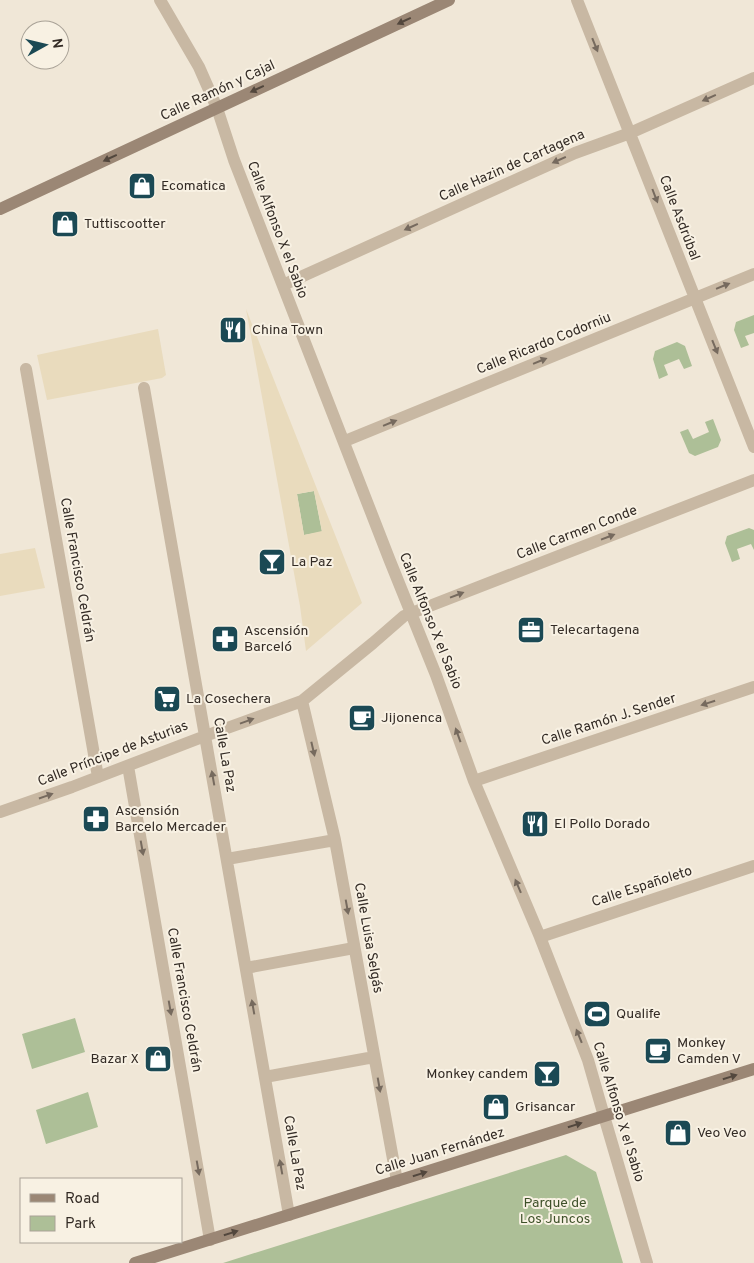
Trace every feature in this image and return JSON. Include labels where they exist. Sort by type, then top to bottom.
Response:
[{"type":"main road","name":"Calle Ramón y Cajal","points":[[0,209],[449,0]]},
{"type":"main road","name":"Calle Juan Fernández","points":[[135,1263],[754,1069]]},
{"type":"street","name":"Calle Alfonso X el Sabio","points":[[160,0],[199,67],[217,108],[234,160],[436,674],[474,781],[540,937],[588,1060],[647,1263]]},
{"type":"street","name":"Calle Asdrúbal","points":[[577,0],[754,447]]},
{"type":"street","name":"Calle Hazin de Cartagena","points":[[283,285],[575,153],[630,133],[754,78]]},
{"type":"street","name":"Calle Ricardo Codorniu","points":[[344,442],[754,274]]},
{"type":"street","name":"Calle Francisco Celdrán","points":[[26,369],[98,777]]},
{"type":"street","name":"Calle La Paz","points":[[144,388],[289,1215]]},
{"type":"street","name":"Calle Carmen Conde","points":[[412,613],[754,480]]},
{"type":"street","name":"Calle Príncipe de Asturias","points":[[0,812],[302,701],[404,616],[412,613]]},
{"type":"street","name":"Calle Ramón J. Sender","points":[[474,781],[754,687]]},
{"type":"street","name":"Calle Luisa Selgás","points":[[302,701],[334,840],[397,1181]]},
{"type":"street","name":"Calle Francisco Celdrán","points":[[128,766],[210,1240]]},
{"type":"street","points":[[227,859],[334,840]]},
{"type":"street","name":"Calle Españoleto","points":[[540,937],[754,866]]},
{"type":"street","points":[[246,968],[354,948]]},
{"type":"street","points":[[266,1077],[374,1057]]},
{"type":"green space","points":[[754,315],[754,333],[745,336],[749,345],[741,348],[734,330],[736,322]]},
{"type":"green space","points":[[677,342],[685,346],[692,366],[684,369],[679,359],[664,365],[668,375],[659,379],[653,359],[655,351]]},
{"type":"green space","points":[[713,419],[721,440],[718,447],[695,456],[689,453],[680,432],[688,429],[693,439],[709,432],[705,422]]},
{"type":"green space","points":[[314,491],[322,532],[304,535],[297,494]]},
{"type":"green space","points":[[749,528],[754,530],[754,550],[751,544],[737,549],[740,559],[732,562],[725,543],[727,536]]},
{"type":"green space","points":[[75,1018],[85,1052],[32,1069],[22,1034]]},
{"type":"green space","points":[[88,1092],[98,1127],[46,1144],[36,1110]]},
{"type":"green space","name":"Parque de Los Juncos","points":[[566,1155],[596,1172],[623,1263],[223,1263]]},
{"type":"shaded area","points":[[246,309],[362,603],[306,651],[300,606]],"holes":[[[314,491],[322,531],[304,535],[297,494]]]},
{"type":"shaded area","points":[[158,329],[166,375],[162,378],[47,400],[37,355]]},
{"type":"shaded area","points":[[35,548],[45,588],[0,596],[0,554]]},
{"type":"place","name":"Ecomatica","points":[[142,186]]},
{"type":"place","name":"Tuttiscootter","points":[[65,224]]},
{"type":"place","name":"China Town","points":[[233,330]]},
{"type":"place","name":"La Paz","points":[[272,562]]},
{"type":"place","name":"Telecartagena","points":[[531,630]]},
{"type":"place","name":"Ascensión Barceló","points":[[225,639]]},
{"type":"place","name":"La Cosechera","points":[[167,699]]},
{"type":"place","name":"Jijonenca","points":[[362,718]]},
{"type":"place","name":"Ascensión Barcelo Mercader","points":[[96,819]]},
{"type":"place","name":"El Pollo Dorado","points":[[535,824]]},
{"type":"place","name":"Qualife","points":[[597,1014]]},
{"type":"place","name":"Monkey Camden V","points":[[658,1051]]},
{"type":"place","name":"Bazar X","points":[[158,1059]]},
{"type":"place","name":"Monkey candem","points":[[547,1074]]},
{"type":"place","name":"Grisancar","points":[[496,1107]]},
{"type":"place","name":"Veo Veo","points":[[678,1133]]}]
